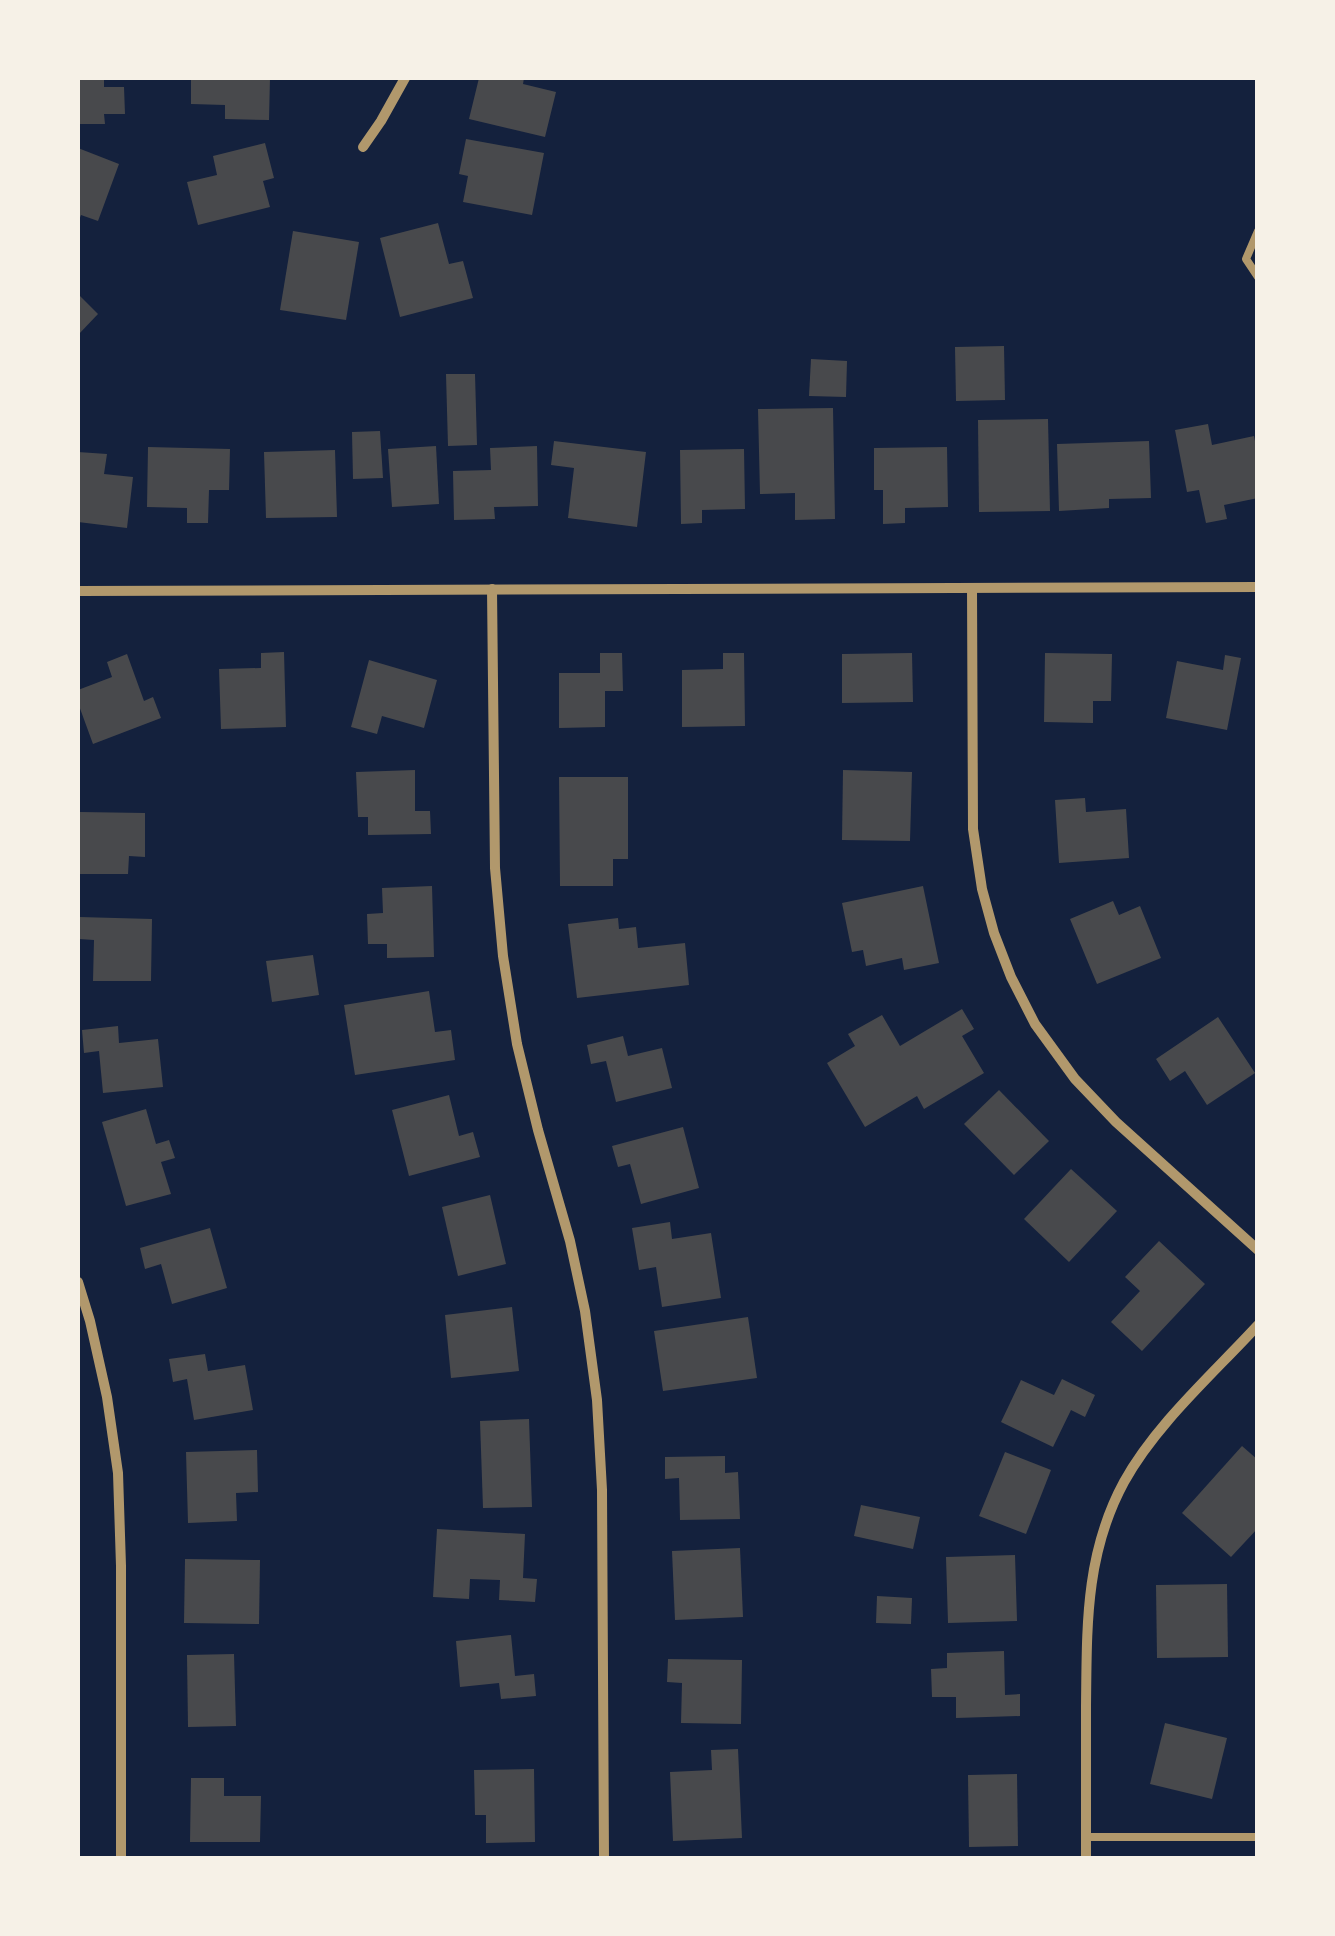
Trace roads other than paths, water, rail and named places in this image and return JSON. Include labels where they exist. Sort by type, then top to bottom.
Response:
[{"type":"street","points":[[363,147],[405,78]]},
{"type":"street","points":[[78,591],[1258,587]]},
{"type":"street","points":[[972,588],[974,830],[982,889],[1011,977],[1035,1024],[1075,1079],[1116,1122],[1258,1250]]},
{"type":"street","points":[[492,589],[495,868],[504,956],[517,1044],[585,1311],[597,1400],[602,1490],[604,1858]]},
{"type":"street","points":[[78,1282],[107,1397],[118,1473],[120,1858]]},
{"type":"street","points":[[1086,1858],[1087,1621],[1091,1578],[1103,1531],[1125,1482],[1154,1437],[1258,1325]]},
{"type":"lane","points":[[1258,231],[1246,259],[1258,276]]},
{"type":"lane","points":[[1086,1836],[1258,1836]]}]
